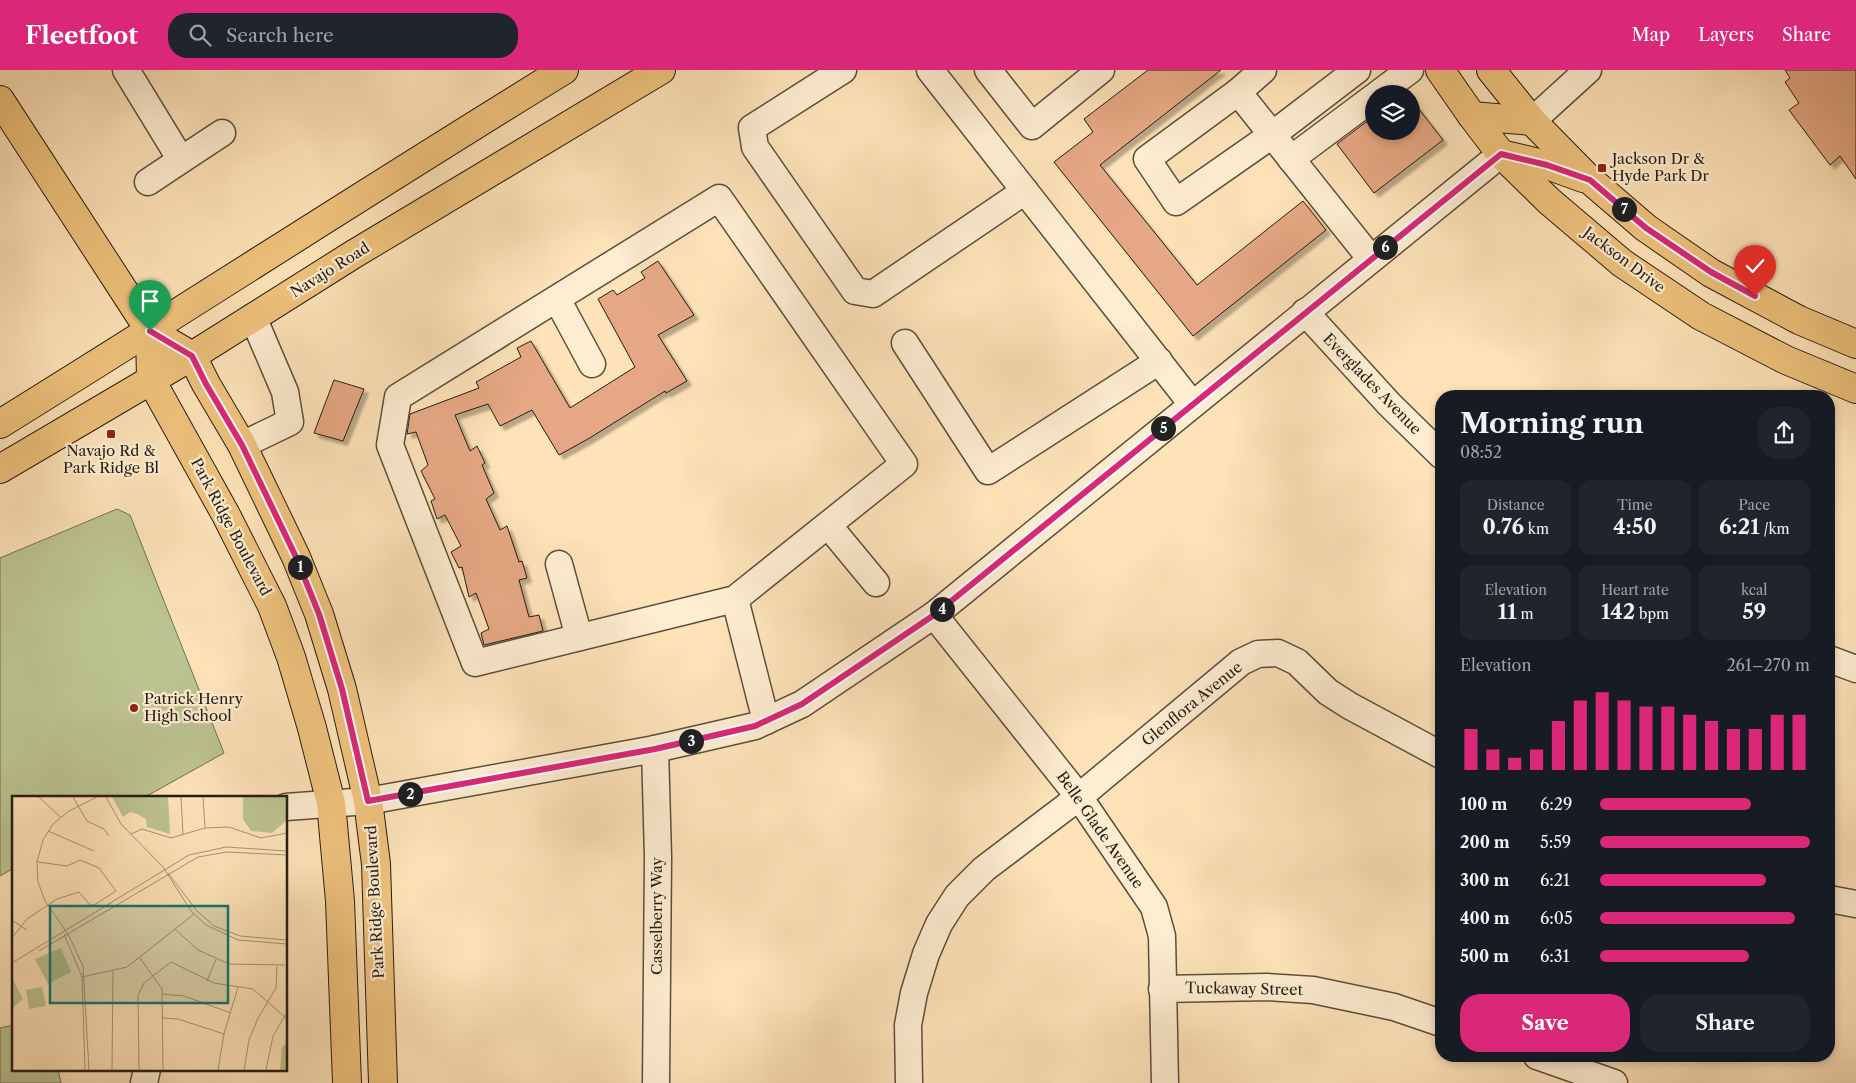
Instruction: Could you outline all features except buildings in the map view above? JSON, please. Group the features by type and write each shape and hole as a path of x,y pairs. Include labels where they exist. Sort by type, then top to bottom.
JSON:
{"main road":[{"path":"0,424 150,331 397,172 564,70"},
{"name":"Navajo Road","path":"0,469 192,356 363,249 661,70"},
{"name":"Jackson Drive","path":"1440,70 1501,154 1548,201 1622,263 1701,316 1786,360 1856,388"},
{"path":"1490,70 1532,122 1590,180 1646,228 1711,272 1799,320 1856,344"},
{"path":"0,100 150,331 192,356"},
{"path":"1472,116 1532,122"},
{"path":"1501,154 1547,165 1590,180"},
{"name":"Park Ridge Boulevard","path":"150,331 151,380 217,499 272,606 291,657 312,728 331,803 340,901 347,1083"},
{"name":"Park Ridge Boulevard","path":"192,356 206,384 242,445 296,557 319,614 342,689 368,801 376,864 383,1083"}],"street":[{"path":"126,70 181,160"},
{"path":"842,70 752,128 755,147 855,291 873,294 1025,191"},
{"path":"930,70 1192,404"},
{"path":"988,70 1032,126 1101,70"},
{"path":"1263,70 1238,92 1147,159 1176,202 1272,135 1357,70"},
{"path":"1390,85 1410,70"},
{"path":"1532,122 1588,70"},
{"path":"1238,92 1370,259"},
{"path":"1291,159 1365,104"},
{"path":"148,182 222,133"},
{"path":"288,807 368,801 655,749 755,726 802,704 934,615 1501,154"},
{"path":"719,198 904,464 828,524 735,599 475,663 390,445 398,397 719,198"},
{"path":"556,299 592,364"},
{"name":"Everglades Avenue","path":"1305,312 1388,404 1435,449"},
{"path":"242,445 290,422 285,392 253,317"},
{"path":"905,343 988,471 1159,361"},
{"path":"828,524 876,583"},
{"path":"559,564 579,637"},
{"path":"735,599 766,721"},
{"name":"Belle Glade Avenue","path":"934,615 1079,797 1154,907 1162,936 1165,1083"},
{"name":"Glenflora Avenue","path":"909,1083 908,1025 914,993 926,954 939,924 957,896 984,869 1079,797 1241,662 1258,654 1278,653 1297,662 1328,692 1350,706 1435,752"},
{"path":"1835,661 1856,669"},
{"name":"Casselberry Way","path":"655,749 658,858 656,1083"},
{"path":"1835,900 1856,904"},
{"name":"Tuckaway Street","path":"1162,988 1266,987 1314,990 1394,1007 1435,1021"},
{"path":"1554,1062 1614,1083"},
{"path":"144,1083 147,1070"}],"green space":[{"path":"117,509 130,515 224,753 147,796 12,796 12,869 0,876 0,558"},
{"path":"12,1025 12,1070 58,1070 61,1083 0,1083 0,1028"}],"place":[{"name":"Jackson Dr & Hyde Park Dr","path":"1602,168"},
{"name":"Navajo Rd & Park Ridge Bl","path":"111,434"},
{"name":"Patrick Henry High School","path":"134,708"}],"route":[{"path":"150,331 192,356 206,384 242,445 296,557 319,614 342,689 368,801 655,749 755,726 802,704 934,615 1501,154 1547,165 1590,180 1646,228 1711,272 1755,296"}]}
